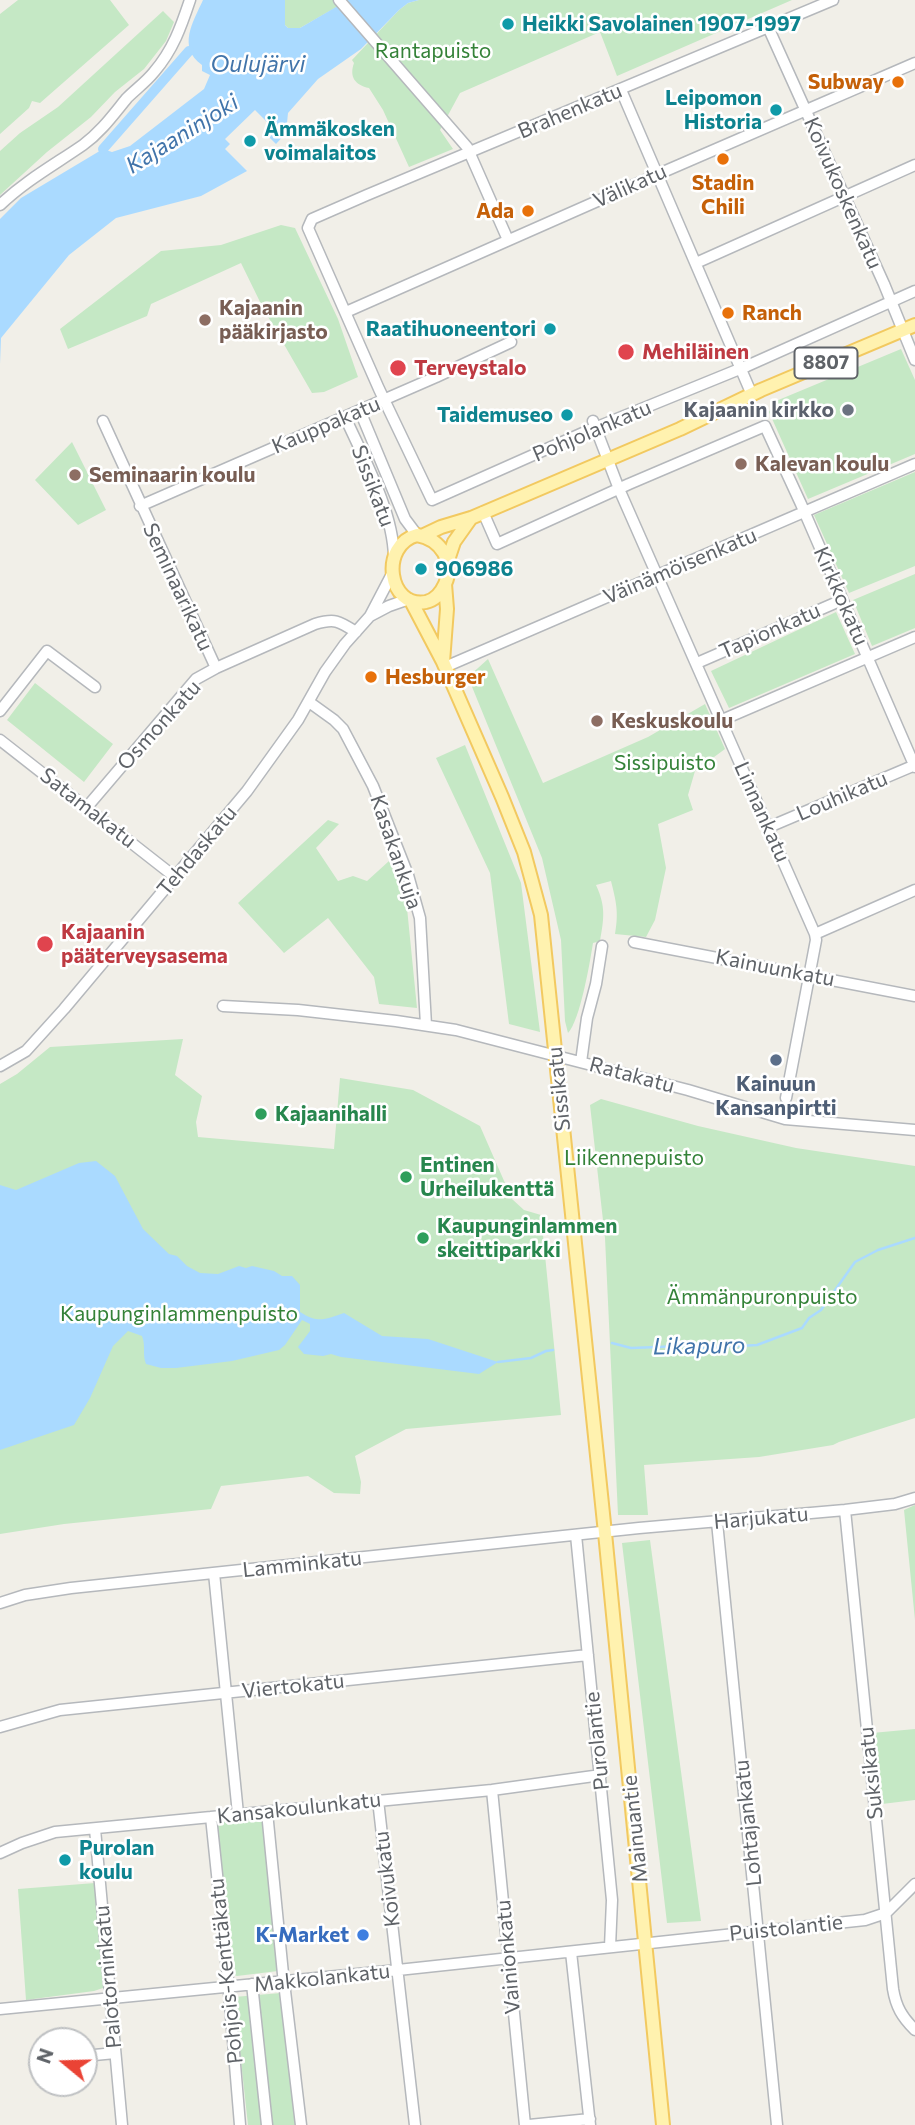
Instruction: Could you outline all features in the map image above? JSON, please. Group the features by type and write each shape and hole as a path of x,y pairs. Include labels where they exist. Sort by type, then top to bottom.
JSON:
{"main road":[{"name":"Pohjolankatu","path":"420,536 477,515 680,429 915,325"},
{"path":"448,560 440,547 420,536 404,541 394,557 393,572 400,591 410,600 422,602 432,600 441,592 448,577 448,560 454,542 477,515"},
{"name":"Sissikatu","path":"444,665 447,609 445,584"},
{"name":"Sissikatu","path":"410,600 444,665 502,797 527,862 541,915 605,1533"},
{"name":"Mainuantie","path":"605,1533 663,2125"}],"street":[{"path":"0,205 28,181 85,144 106,125 166,57 177,38 190,0"},
{"path":"339,0 470,153 508,240"},
{"name":"Brahenkatu","path":"346,312 308,228 312,219 833,0"},
{"name":"Koivukoskenkatu","path":"768,27 914,357"},
{"name":"Välikatu","path":"346,312 915,63"},
{"path":"621,90 752,395"},
{"path":"696,263 915,165"},
{"name":"Pohjolankatu","path":"385,400 432,500 594,425 740,368 915,291"},
{"path":"346,312 385,400"},
{"name":"Kauppakatu","path":"141,506 511,342"},
{"name":"Sissikatu","path":"360,411 405,519 420,536"},
{"name":"Sissikatu","path":"345,417 388,516 394,557"},
{"name":"Seminaarikatu","path":"103,421 216,668"},
{"name":"Linnankatu","path":"594,425 619,489 815,934 810,975 786,1098"},
{"name":"Kirkkokatu","path":"619,489 765,426 915,766"},
{"name":"Väinämöisenkatu","path":"444,665 492,648 915,464"},
{"path":"477,515 497,544 619,489"},
{"name":"Tehdaskatu","path":"0,1066 26,1051 64,1009 247,791 309,702 325,671 370,616 393,572"},
{"name":"Tehdaskatu","path":"370,616 389,606 410,600"},
{"name":"Tapionkatu","path":"697,663 842,600"},
{"name":"Osmonkatu","path":"87,807 192,683 216,668 315,624 329,620 338,621 356,632"},
{"path":"722,720 915,637"},
{"path":"0,711 47,651 95,687"},
{"name":"Kasakankuja","path":"309,702 343,729 373,786 408,875 420,918 426,1024"},
{"name":"Satamakatu","path":"0,740 175,877"},
{"name":"Louhikatu","path":"769,827 915,766"},
{"path":"815,934 915,890"},
{"name":"Kainuunkatu","path":"634,942 915,996"},
{"path":"582,1062 587,1018 596,984 601,946"},
{"name":"Ratakatu","path":"223,1006 298,1010 426,1024 556,1055 785,1119 915,1130"},
{"name":"Harjukatu","path":"605,1533 845,1510 895,1504 915,1498"},
{"name":"Suksikatu","path":"845,1510 896,2006 915,2030"},
{"name":"Lohtajankatu","path":"717,1522 777,2125"},
{"name":"Lamminkatu","path":"0,1603 25,1595 71,1588 605,1533"},
{"name":"Purolantie","path":"576,1535 612,1900 610,1947"},
{"path":"214,1573 238,1814"},
{"name":"Viertokatu","path":"0,1727 60,1710 588,1655"},
{"name":"Kansakoulunkatu","path":"0,1853 55,1832 492,1790 601,1775"},
{"name":"Vainionkatu","path":"492,1790 527,2125"},
{"name":"Koivukatu","path":"378,1800 415,2125"},
{"path":"267,1812 300,2125"},
{"name":"Pohjois-Kenttäkatu","path":"211,1817 240,2125"},
{"name":"Palotorninkatu","path":"95,1829 122,2125"},
{"path":"886,1913 915,1884"},
{"name":"Puistolantie","path":"644,1942 865,1920 886,1913"},
{"name":"Makkolankatu","path":"0,2009 398,1970 644,1942"},
{"path":"527,2125 590,2122 571,1952"},
{"path":"252,1984 267,2125"},
{"path":"98,2055 116,2053"}],"green space":[{"path":"18,0 110,0 129,25 40,103 32,101 29,108 0,134 0,14"},
{"path":"285,0 349,0 300,28 288,28 285,25"},
{"name":"Rantapuisto","path":"419,0 792,0 617,76 600,32 460,93 440,130 453,149 409,167 383,110 369,88 354,80 352,60 399,10 408,3"},
{"path":"163,11 174,22 166,41 144,69 0,195 0,151 20,133 58,107"},
{"path":"281,225 295,228 338,319 358,377 324,392 312,393 263,308 241,263 151,304 147,316 68,349 60,329 161,251 221,245"},
{"path":"901,349 915,380 915,454 808,499 769,412 776,401"},
{"path":"72,442 106,510 78,525 35,480"},
{"path":"915,472 915,566 849,593 814,515"},
{"path":"915,574 915,628 872,646 853,600"},
{"path":"836,612 855,654 729,708 711,671"},
{"name":"Sissipuisto","path":"488,659 543,783 648,737 705,704 725,749 695,771 688,795 693,810 658,824 666,868 655,920 646,937 615,934 617,919 611,881 596,885 603,913 600,941 593,943 577,1017 568,1033 561,940 542,858 468,677"},
{"path":"35,683 113,744 84,782 7,720"},
{"path":"465,745 521,883 540,1032 509,1024 490,873 436,758"},
{"path":"328,820 339,824 316,848 338,881 353,876 367,881 389,861 406,898 417,1008 379,1004 374,977 328,918 284,953 238,903"},
{"name":"Kaupunginlammenpuisto","path":"183,1039 175,1075 202,1096 196,1122 198,1137 334,1149 340,1078 413,1090 480,1126 512,1199 524,1210 541,1215 561,1415 406,1429 355,1456 361,1482 360,1494 334,1493 308,1476 221,1486 211,1509 64,1524 0,1534 0,1084 50,1047"},
{"name":"Ämmänpuronpuisto","path":"601,1099 698,1126 796,1148 915,1166 915,1418 833,1445 759,1457 644,1465 648,1515 618,1515 605,1238 590,1105"},
{"path":"915,1505 915,1620 904,1510"},
{"path":"650,1540 701,1921 667,1923 622,1543"},
{"path":"915,1729 915,1800 882,1804 872,1733"},
{"path":"254,1817 262,1821 278,1971 237,1976 232,1974 216,1826 220,1820"},
{"path":"95,1883 103,1988 26,2000 18,1889"},
{"path":"281,1993 296,2125 248,2125 234,1997"}],"water":[{"name":"Oulujärvi","path":"203,0 285,0 285,25 288,28 300,28 348,0 419,0 408,3 399,10 361,49 318,79 288,113 286,133 276,144 267,135 277,125 274,122 270,125 255,110 225,139 230,144 225,149 247,171 201,196 116,218 69,255 1,338 0,364 0,219 21,198 103,149 112,152 130,146 204,89 210,75 202,71 202,65 194,58 189,42 192,25"},
{"path":"96,1161 115,1176 143,1229 169,1254 177,1256 200,1273 218,1274 239,1266 252,1266 274,1271 282,1276 292,1276 300,1285 300,1312 307,1316 322,1319 344,1313 382,1336 428,1339 498,1362 479,1374 331,1354 304,1354 298,1347 310,1331 310,1324 302,1320 279,1350 232,1361 161,1368 146,1364 142,1336 128,1331 113,1346 90,1398 74,1425 0,1450 0,1185 16,1190 79,1163"}],"waterway":[{"path":"103,149 189,51"},
{"name":"Likapuro","path":"612,1343 631,1348 757,1345 802,1328 809,1318 821,1310 855,1262 878,1250 915,1238"},
{"path":"498,1362 531,1358 553,1350"}],"place":[{"name":"Heikki Savolainen 1907-1997","path":"508,24"},
{"name":"Subway","path":"898,82"},
{"name":"Leipomon Historia","path":"776,110"},
{"name":"Ämmäkosken voimalaitos","path":"250,141"},
{"name":"Stadin Chili","path":"723,159"},
{"name":"Ada","path":"528,211"},
{"name":"Ranch","path":"728,313"},
{"name":"Kajaanin pääkirjasto","path":"205,320"},
{"name":"Raatihuoneentori","path":"550,329"},
{"name":"Mehiläinen","path":"626,352"},
{"name":"Terveystalo","path":"398,368"},
{"name":"Kajaanin kirkko","path":"848,410"},
{"name":"Taidemuseo","path":"567,415"},
{"name":"Kalevan koulu","path":"741,464"},
{"name":"Seminaarin koulu","path":"75,475"},
{"name":"906986","path":"421,569"},
{"name":"Hesburger","path":"371,677"},
{"name":"Keskuskoulu","path":"597,721"},
{"name":"Kajaanin pääterveysasema","path":"45,944"},
{"name":"Kainuun Kansanpirtti","path":"776,1060"},
{"name":"Kajaanihalli","path":"261,1114"},
{"name":"Entinen Urheilukenttä","path":"406,1177"},
{"name":"Kaupunginlammen skeittiparkki","path":"423,1238"},
{"name":"Purolan koulu","path":"65,1860"},
{"name":"K-Market","path":"363,1935"}],"water label":[{"name":"Kajaaninjoki","path":"182,134"}],"park label":[{"name":"Liikennepuisto","path":"634,1158"}]}
